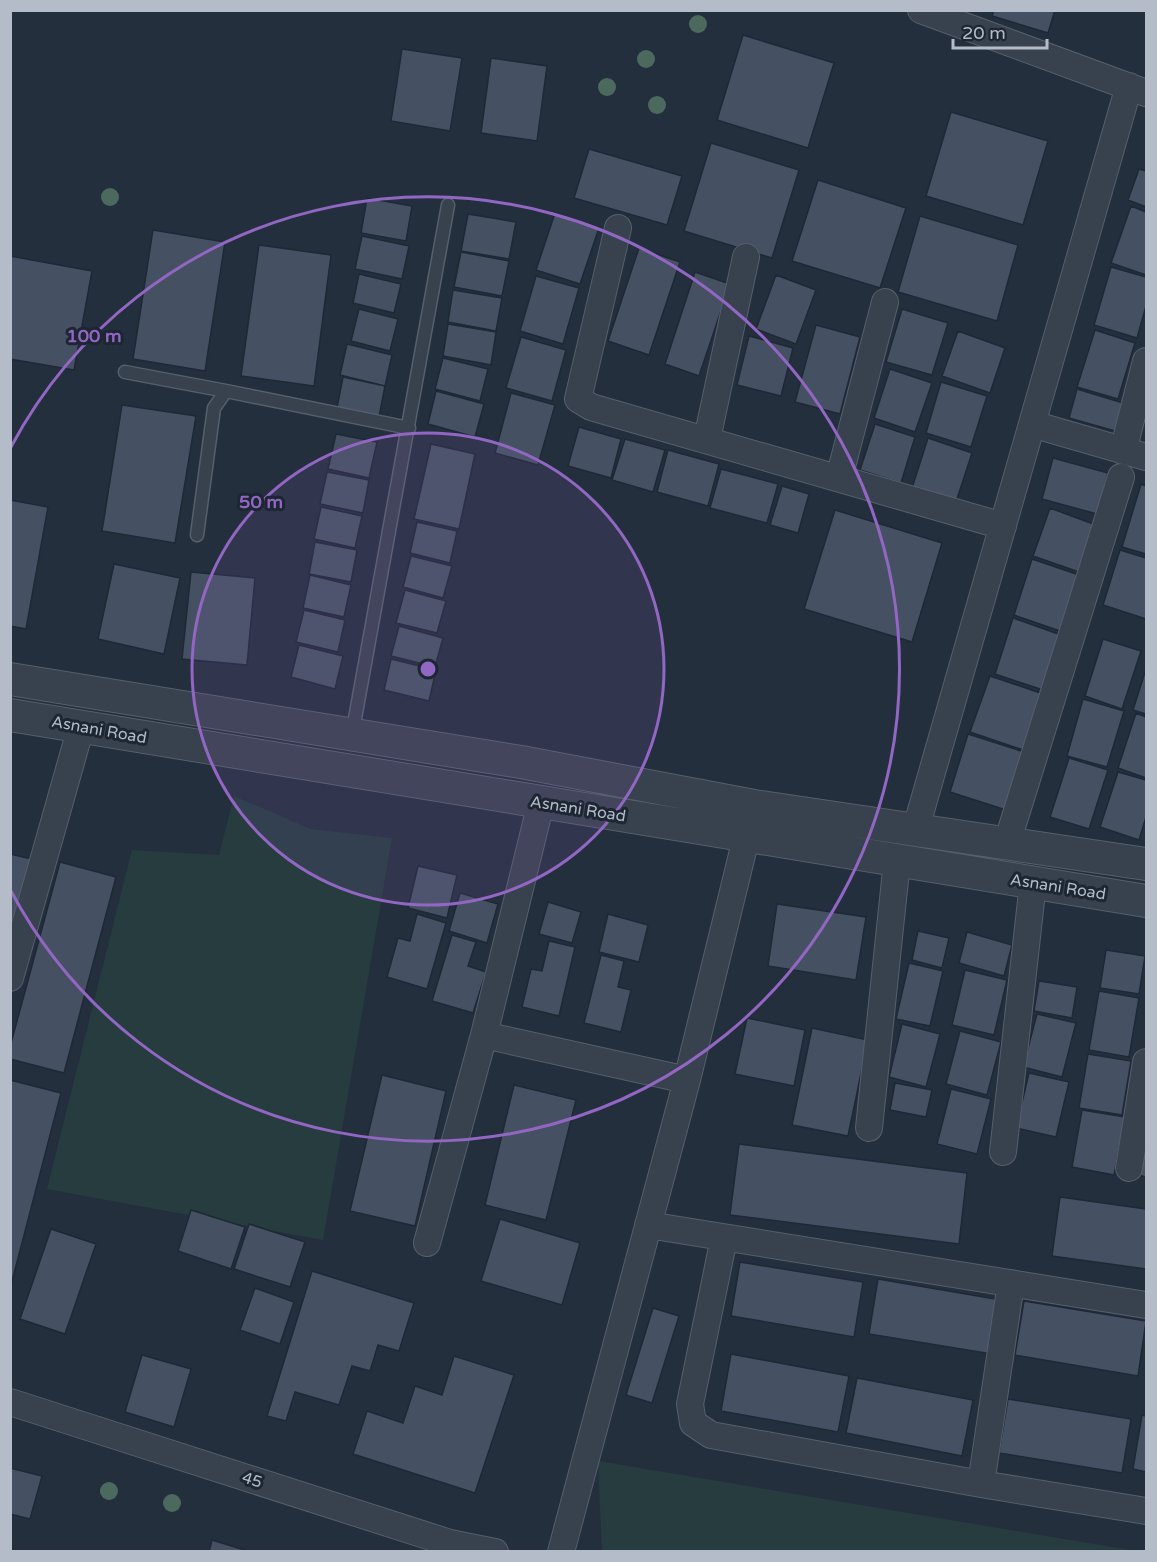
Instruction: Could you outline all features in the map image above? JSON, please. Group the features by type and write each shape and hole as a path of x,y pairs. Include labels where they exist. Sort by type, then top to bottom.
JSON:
{"street":[{"path":"916,828 1032,424 1138,89 921,10"},
{"path":"618,228 578,399 591,407 1003,526"},
{"path":"707,439 746,257"},
{"path":"839,478 885,302"},
{"path":"1032,424 1135,454 1146,361"},
{"path":"1007,843 1121,477"},
{"name":"Asnani Road","path":"10,680 521,762 754,806 916,828 1146,864"},
{"name":"Asnani Road","path":"10,715 1146,901"},
{"path":"10,978 81,727"},
{"path":"427,1243 484,1035 541,803"},
{"path":"561,1551 687,1080 754,806"},
{"path":"869,1128 897,861"},
{"path":"1003,1152 1033,883"},
{"path":"484,1035 687,1080"},
{"path":"1129,1168 1146,1062"},
{"path":"648,1225 1146,1305"},
{"path":"724,1238 690,1404 693,1423 711,1435 981,1484 1146,1511"},
{"path":"981,1484 1011,1283"},
{"name":"45","path":"10,1402 450,1543 495,1551"}],"lane":[{"path":"352,735 447,205"},
{"path":"126,372 408,428"},
{"path":"197,535 214,408 226,391"}],"green space":[{"path":"234,796 311,829 392,838 323,1240 47,1189 132,850 219,855"},
{"path":"598,1461 1136,1551 602,1551"}],"building":[{"path":"994,10 1055,10 1048,33 992,16"},
{"path":"743,35 834,63 808,148 717,120"},
{"path":"402,49 462,58 450,131 391,121"},
{"path":"491,58 547,66 537,141 481,133"},
{"path":"951,112 1048,141 1023,225 926,196"},
{"path":"711,143 799,170 772,258 684,231"},
{"path":"589,149 682,176 667,225 574,198"},
{"path":"1139,169 1146,171 1146,207 1128,200"},
{"path":"818,180 906,208 880,288 792,261"},
{"path":"367,198 412,206 406,241 361,233"},
{"path":"1131,206 1146,212 1146,275 1111,263"},
{"path":"555,213 599,228 580,284 536,270"},
{"path":"468,214 516,222 509,259 461,251"},
{"path":"920,216 1018,245 997,321 898,292"},
{"path":"153,230 225,242 205,371 133,359"},
{"path":"362,236 409,246 402,279 355,269"},
{"path":"259,245 331,255 314,386 241,376"},
{"path":"639,248 680,262 649,355 608,341"},
{"path":"461,252 509,261 502,296 454,287"},
{"path":"10,256 92,271 74,370 10,359"},
{"path":"1111,267 1146,277 1146,306 1137,338 1094,325"},
{"path":"695,272 730,284 699,376 665,364"},
{"path":"359,274 401,284 394,313 353,303"},
{"path":"776,275 816,290 796,344 756,329"},
{"path":"536,276 579,288 563,344 520,331"},
{"path":"453,290 502,298 496,331 448,322"},
{"path":"359,309 398,319 390,351 351,341"},
{"path":"902,309 948,323 932,375 886,362"},
{"path":"448,324 496,332 491,365 443,356"},
{"path":"816,325 860,337 840,414 795,402"},
{"path":"1095,330 1135,343 1118,399 1077,387"},
{"path":"958,331 1005,348 990,393 942,376"},
{"path":"749,336 793,348 781,396 737,385"},
{"path":"521,337 566,350 552,401 506,388"},
{"path":"347,344 392,355 385,386 340,375"},
{"path":"443,358 488,369 480,401 435,389"},
{"path":"890,369 932,383 915,432 874,418"},
{"path":"343,377 385,386 379,417 337,408"},
{"path":"941,382 987,396 971,447 926,433"},
{"path":"1077,389 1123,403 1115,431 1069,418"},
{"path":"436,391 484,404 475,437 428,424"},
{"path":"511,393 555,405 538,465 495,453"},
{"path":"122,405 196,416 175,543 102,531"},
{"path":"875,424 915,437 901,483 860,470"},
{"path":"579,427 621,439 611,478 568,466"},
{"path":"336,434 377,442 369,478 328,469"},
{"path":"928,438 972,453 956,502 912,488"},
{"path":"625,439 665,450 653,492 612,480"},
{"path":"431,444 475,454 459,529 414,519"},
{"path":"668,450 719,464 708,506 657,492"},
{"path":"1053,458 1108,473 1097,514 1042,499"},
{"path":"721,469 778,484 767,523 710,508"},
{"path":"327,472 369,480 363,513 320,504"},
{"path":"1141,484 1146,486 1146,554 1122,547"},
{"path":"782,486 809,494 798,533 770,525"},
{"path":"10,500 48,507 26,629 10,626"},
{"path":"321,507 362,516 355,548 314,539"},
{"path":"1050,508 1096,525 1079,572 1033,556"},
{"path":"835,510 942,543 912,642 804,609"},
{"path":"417,522 457,531 450,563 410,553"},
{"path":"315,542 357,550 351,582 309,574"},
{"path":"1120,550 1146,558 1146,619 1103,605"},
{"path":"411,556 452,566 443,598 403,587"},
{"path":"1032,559 1079,575 1060,631 1014,615"},
{"path":"114,564 180,578 164,654 98,639"},
{"path":"191,572 255,578 247,665 182,659"},
{"path":"310,575 351,585 344,617 303,608"},
{"path":"405,590 446,601 437,633 396,623"},
{"path":"304,610 345,620 338,652 296,642"},
{"path":"1013,618 1061,635 1043,690 995,674"},
{"path":"399,626 443,638 435,667 391,656"},
{"path":"1103,639 1141,651 1122,709 1085,696"},
{"path":"299,645 343,656 335,689 291,677"},
{"path":"391,659 436,670 429,701 384,690"},
{"path":"1146,669 1146,714 1133,710"},
{"path":"990,676 1043,694 1023,750 970,732"},
{"path":"1083,699 1124,711 1107,767 1067,756"},
{"path":"1136,713 1146,717 1146,778 1118,768"},
{"path":"968,734 1024,752 1006,810 950,792"},
{"path":"1069,758 1108,770 1089,829 1050,817"},
{"path":"1118,772 1146,780 1146,817 1139,840 1100,827"},
{"path":"10,854 32,859 19,920 10,918"},
{"path":"60,862 116,877 64,1073 10,1059 10,1047"},
{"path":"418,866 457,875 447,918 408,908"},
{"path":"460,893 498,904 487,943 449,931"},
{"path":"548,902 581,912 572,943 539,934"},
{"path":"777,904 866,917 856,980 768,966"},
{"path":"417,914 446,923 427,989 387,977 398,938 410,941"},
{"path":"608,914 648,925 639,962 599,952"},
{"path":"918,931 949,938 942,968 912,960"},
{"path":"967,932 1012,945 1004,976 959,963"},
{"path":"452,935 476,942 468,966 486,972 473,1013 432,1001"},
{"path":"549,941 575,947 559,1016 522,1007 531,969 542,971"},
{"path":"1106,950 1145,956 1139,994 1100,988"},
{"path":"601,955 624,961 618,987 631,990 621,1032 584,1023"},
{"path":"909,963 943,971 930,1026 896,1019"},
{"path":"965,970 1007,980 994,1035 952,1025"},
{"path":"1039,981 1077,987 1072,1018 1034,1011"},
{"path":"1099,991 1139,998 1129,1057 1089,1050"},
{"path":"1037,1014 1076,1023 1062,1077 1023,1067"},
{"path":"747,1018 805,1030 794,1086 735,1074"},
{"path":"902,1024 940,1034 926,1087 889,1077"},
{"path":"812,1028 868,1040 848,1136 792,1125"},
{"path":"960,1031 1001,1042 987,1095 946,1084"},
{"path":"1088,1054 1131,1061 1122,1115 1079,1108"},
{"path":"1029,1073 1069,1082 1056,1137 1016,1128"},
{"path":"382,1075 446,1091 415,1226 350,1211"},
{"path":"10,1080 61,1093 10,1289"},
{"path":"895,1083 932,1090 926,1117 890,1110"},
{"path":"514,1085 576,1100 546,1220 485,1205"},
{"path":"951,1089 991,1099 977,1154 937,1144"},
{"path":"1082,1110 1125,1117 1114,1175 1072,1167"},
{"path":"1146,1139 1146,1177 1138,1175"},
{"path":"739,1144 967,1173 959,1244 730,1215"},
{"path":"1060,1197 1146,1209 1146,1269 1052,1256"},
{"path":"191,1210 245,1227 231,1269 178,1251"},
{"path":"500,1219 580,1243 562,1305 481,1281"},
{"path":"249,1224 305,1242 290,1287 234,1269"},
{"path":"51,1229 96,1244 65,1334 20,1319"},
{"path":"740,1262 863,1282 854,1337 731,1316"},
{"path":"312,1271 414,1303 399,1351 378,1345 370,1371 352,1366 339,1405 295,1392 286,1421 267,1416"},
{"path":"878,1279 1001,1300 992,1354 869,1334"},
{"path":"255,1288 294,1302 280,1344 240,1330"},
{"path":"1024,1301 1146,1321 1138,1376 1015,1355"},
{"path":"653,1308 679,1316 652,1403 626,1395"},
{"path":"731,1354 849,1376 838,1432 721,1411"},
{"path":"142,1355 191,1369 174,1427 125,1412"},
{"path":"454,1356 514,1375 475,1493 353,1454 367,1411 403,1423 415,1386 442,1395"},
{"path":"857,1378 973,1400 962,1456 846,1433"},
{"path":"1008,1399 1131,1419 1122,1473 999,1453"},
{"path":"1142,1415 1146,1416 1146,1472 1133,1469"},
{"path":"10,1468 42,1476 30,1519 10,1514"},
{"path":"212,1540 251,1552 209,1552"}]}
